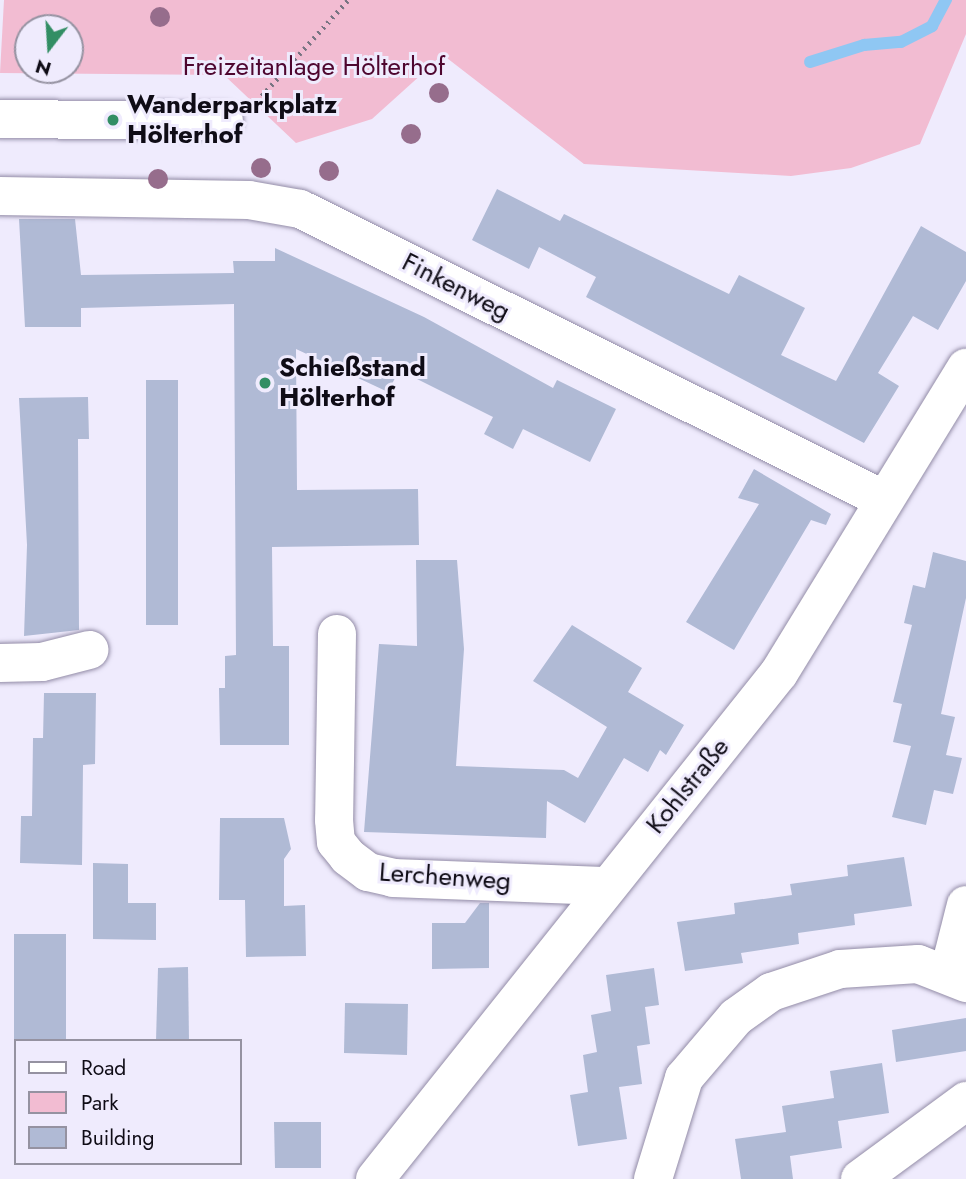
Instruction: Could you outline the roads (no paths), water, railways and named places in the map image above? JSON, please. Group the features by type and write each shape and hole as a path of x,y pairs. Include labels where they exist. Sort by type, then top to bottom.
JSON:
{"street":[{"path":"0,119 237,115"},
{"name":"Finkenweg","path":"0,196 248,200 300,209 881,498"},
{"name":"Kohlstraße","path":"375,1179 606,886 779,673 881,498 966,368"},
{"name":"Lerchenweg","path":"337,634 334,820 336,842 348,857 368,872 393,878 606,886"},
{"path":"0,663 42,662 89,650"},
{"path":"653,1179 684,1078 736,1017 771,992 840,969 918,964 958,977 966,905"},
{"path":"860,1179 966,1101"}],"waterway":[{"path":"810,62 864,45 901,42 932,26 946,0"}],"place":[{"name":"Wanderparkplatz Hölterhof","path":"113,120"},
{"name":"Schießstand Hölterhof","path":"265,383"}],"park label":[{"name":"Freizeitanlage Hölterhof","path":"314,67"}]}
